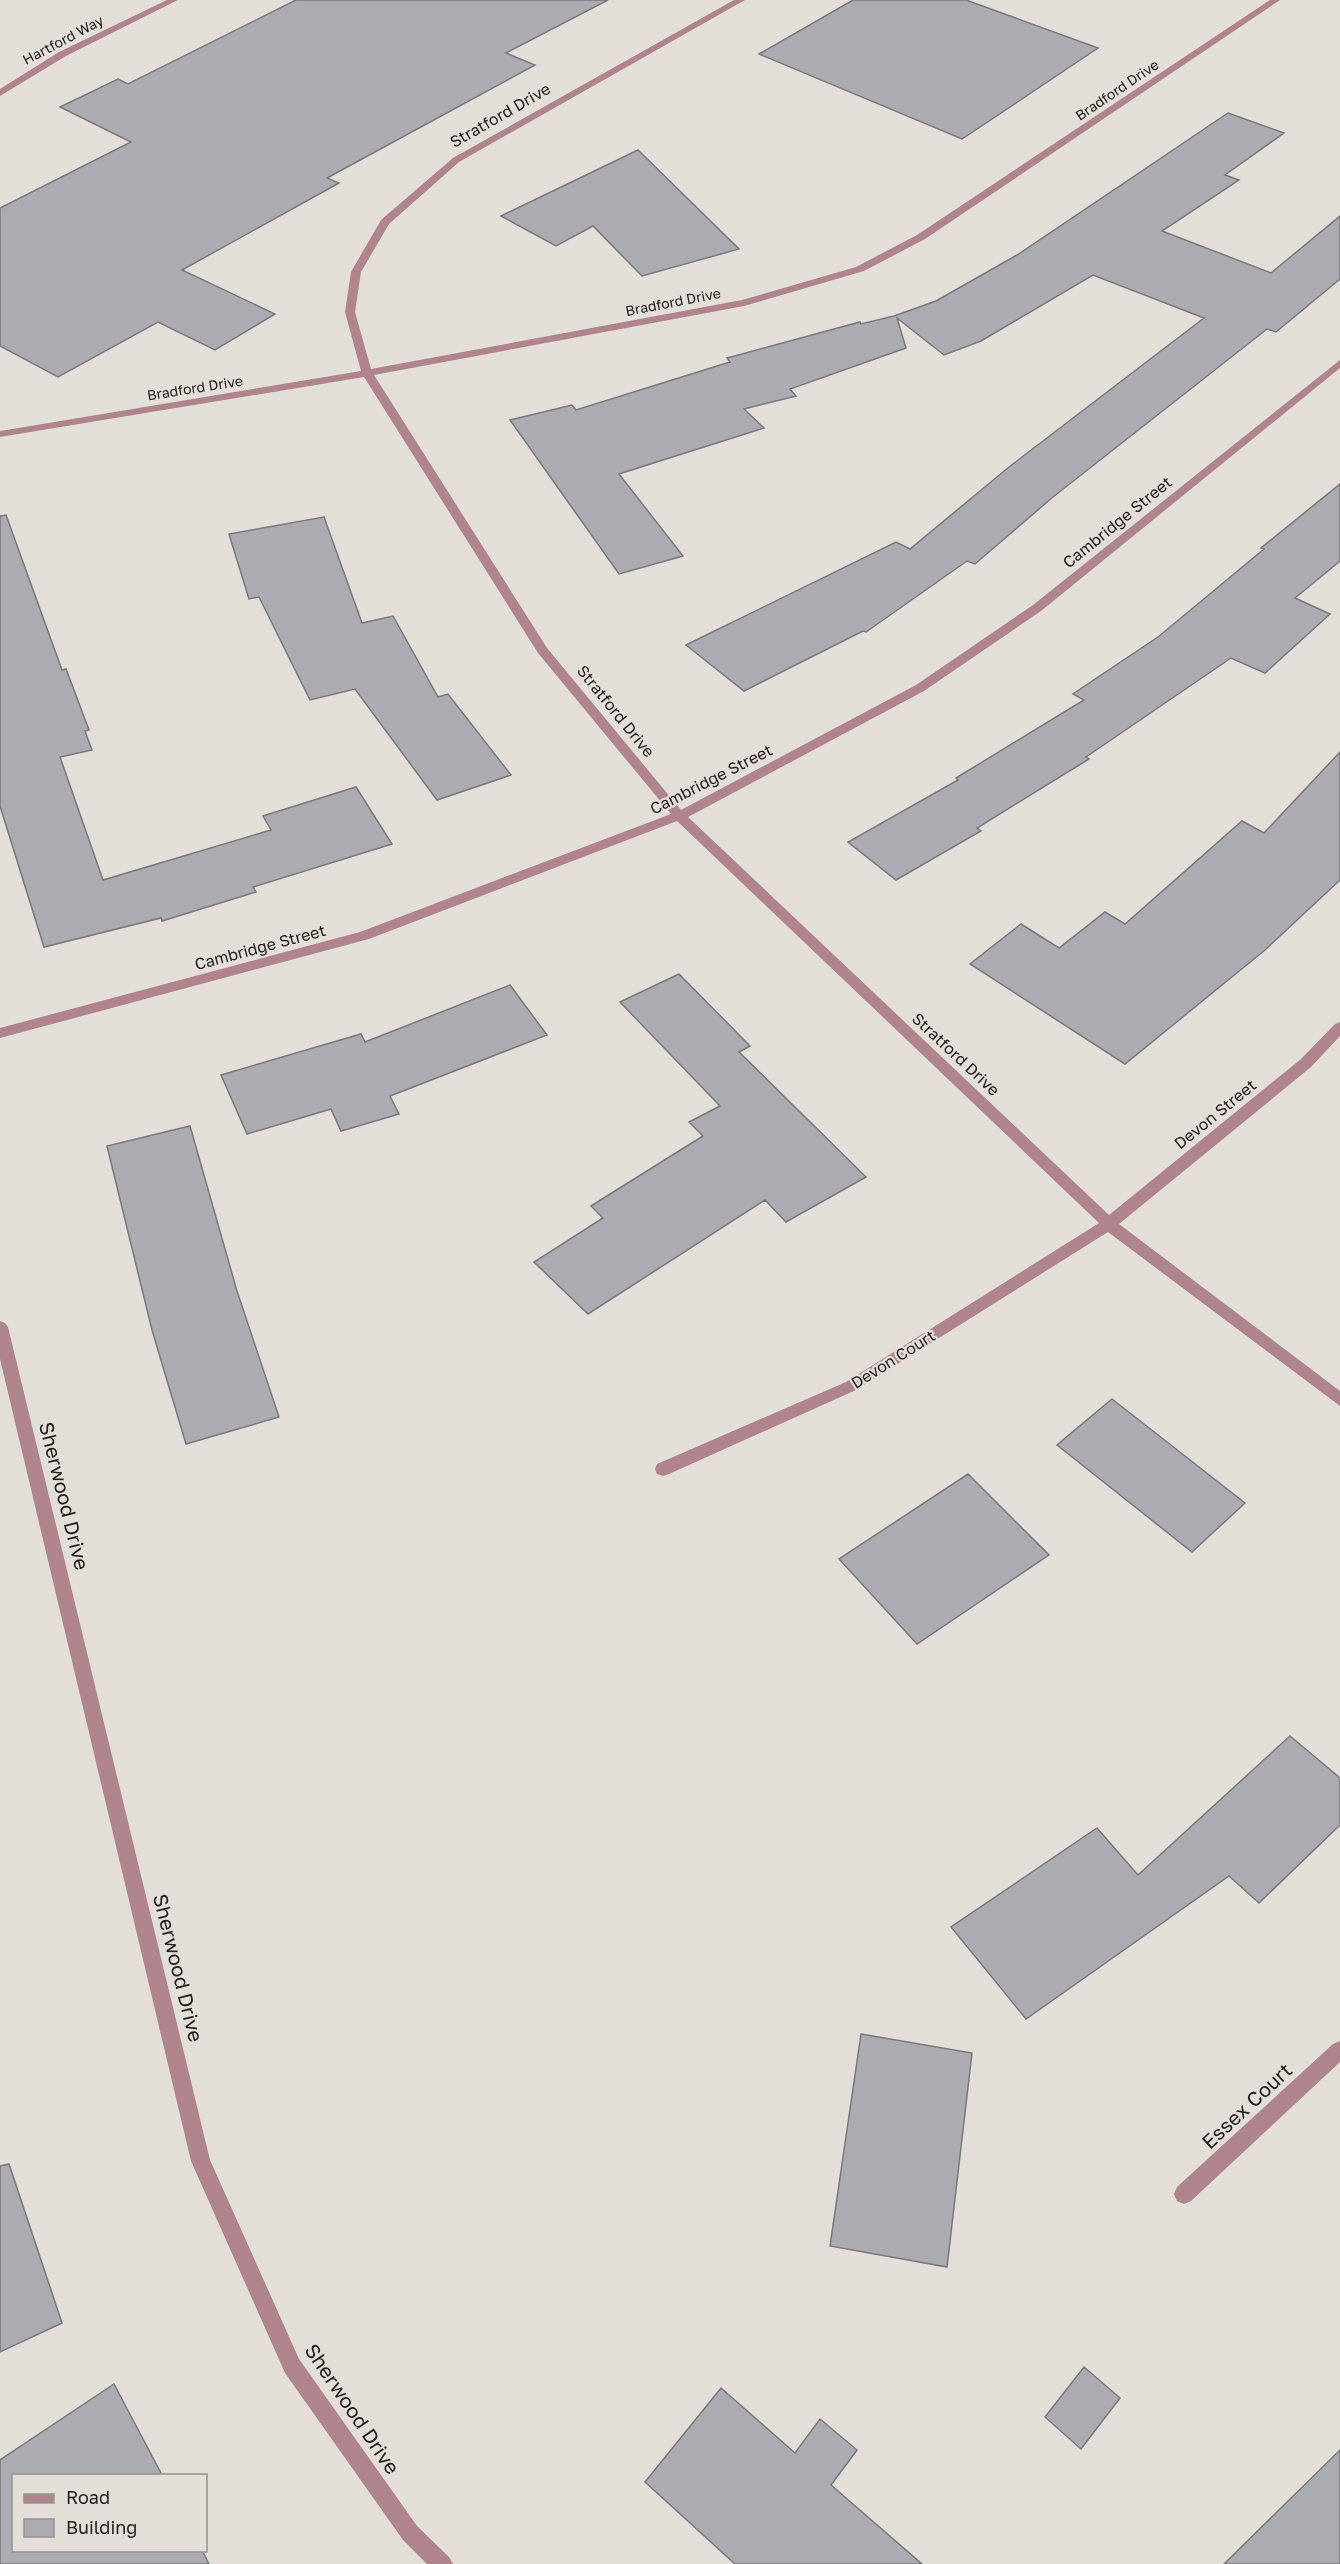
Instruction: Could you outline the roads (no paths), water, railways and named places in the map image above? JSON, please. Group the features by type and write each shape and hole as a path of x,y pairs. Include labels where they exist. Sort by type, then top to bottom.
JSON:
{"street":[{"name":"Hartford Way","path":"0,93 79,45 174,0"},
{"name":"Stratford Drive","path":"741,0 456,160 385,222 356,272 350,312 367,373 542,650 679,816 1108,1224 1340,1400"},
{"name":"Bradford Drive","path":"0,434 367,373 744,303 860,269 921,237 1276,0"},
{"name":"Cambridge Street","path":"0,1033 364,936 679,816 920,688 1037,608 1340,363"},
{"name":"Devon Street","path":"1108,1224 1306,1063 1340,1027"},
{"name":"Devon Court","path":"663,1469 850,1386 1108,1224"},
{"name":"Sherwood Drive","path":"0,1326 201,2161 292,2366 410,2533 442,2564"},
{"name":"Essex Court","path":"1184,2194 1340,2050"}]}
